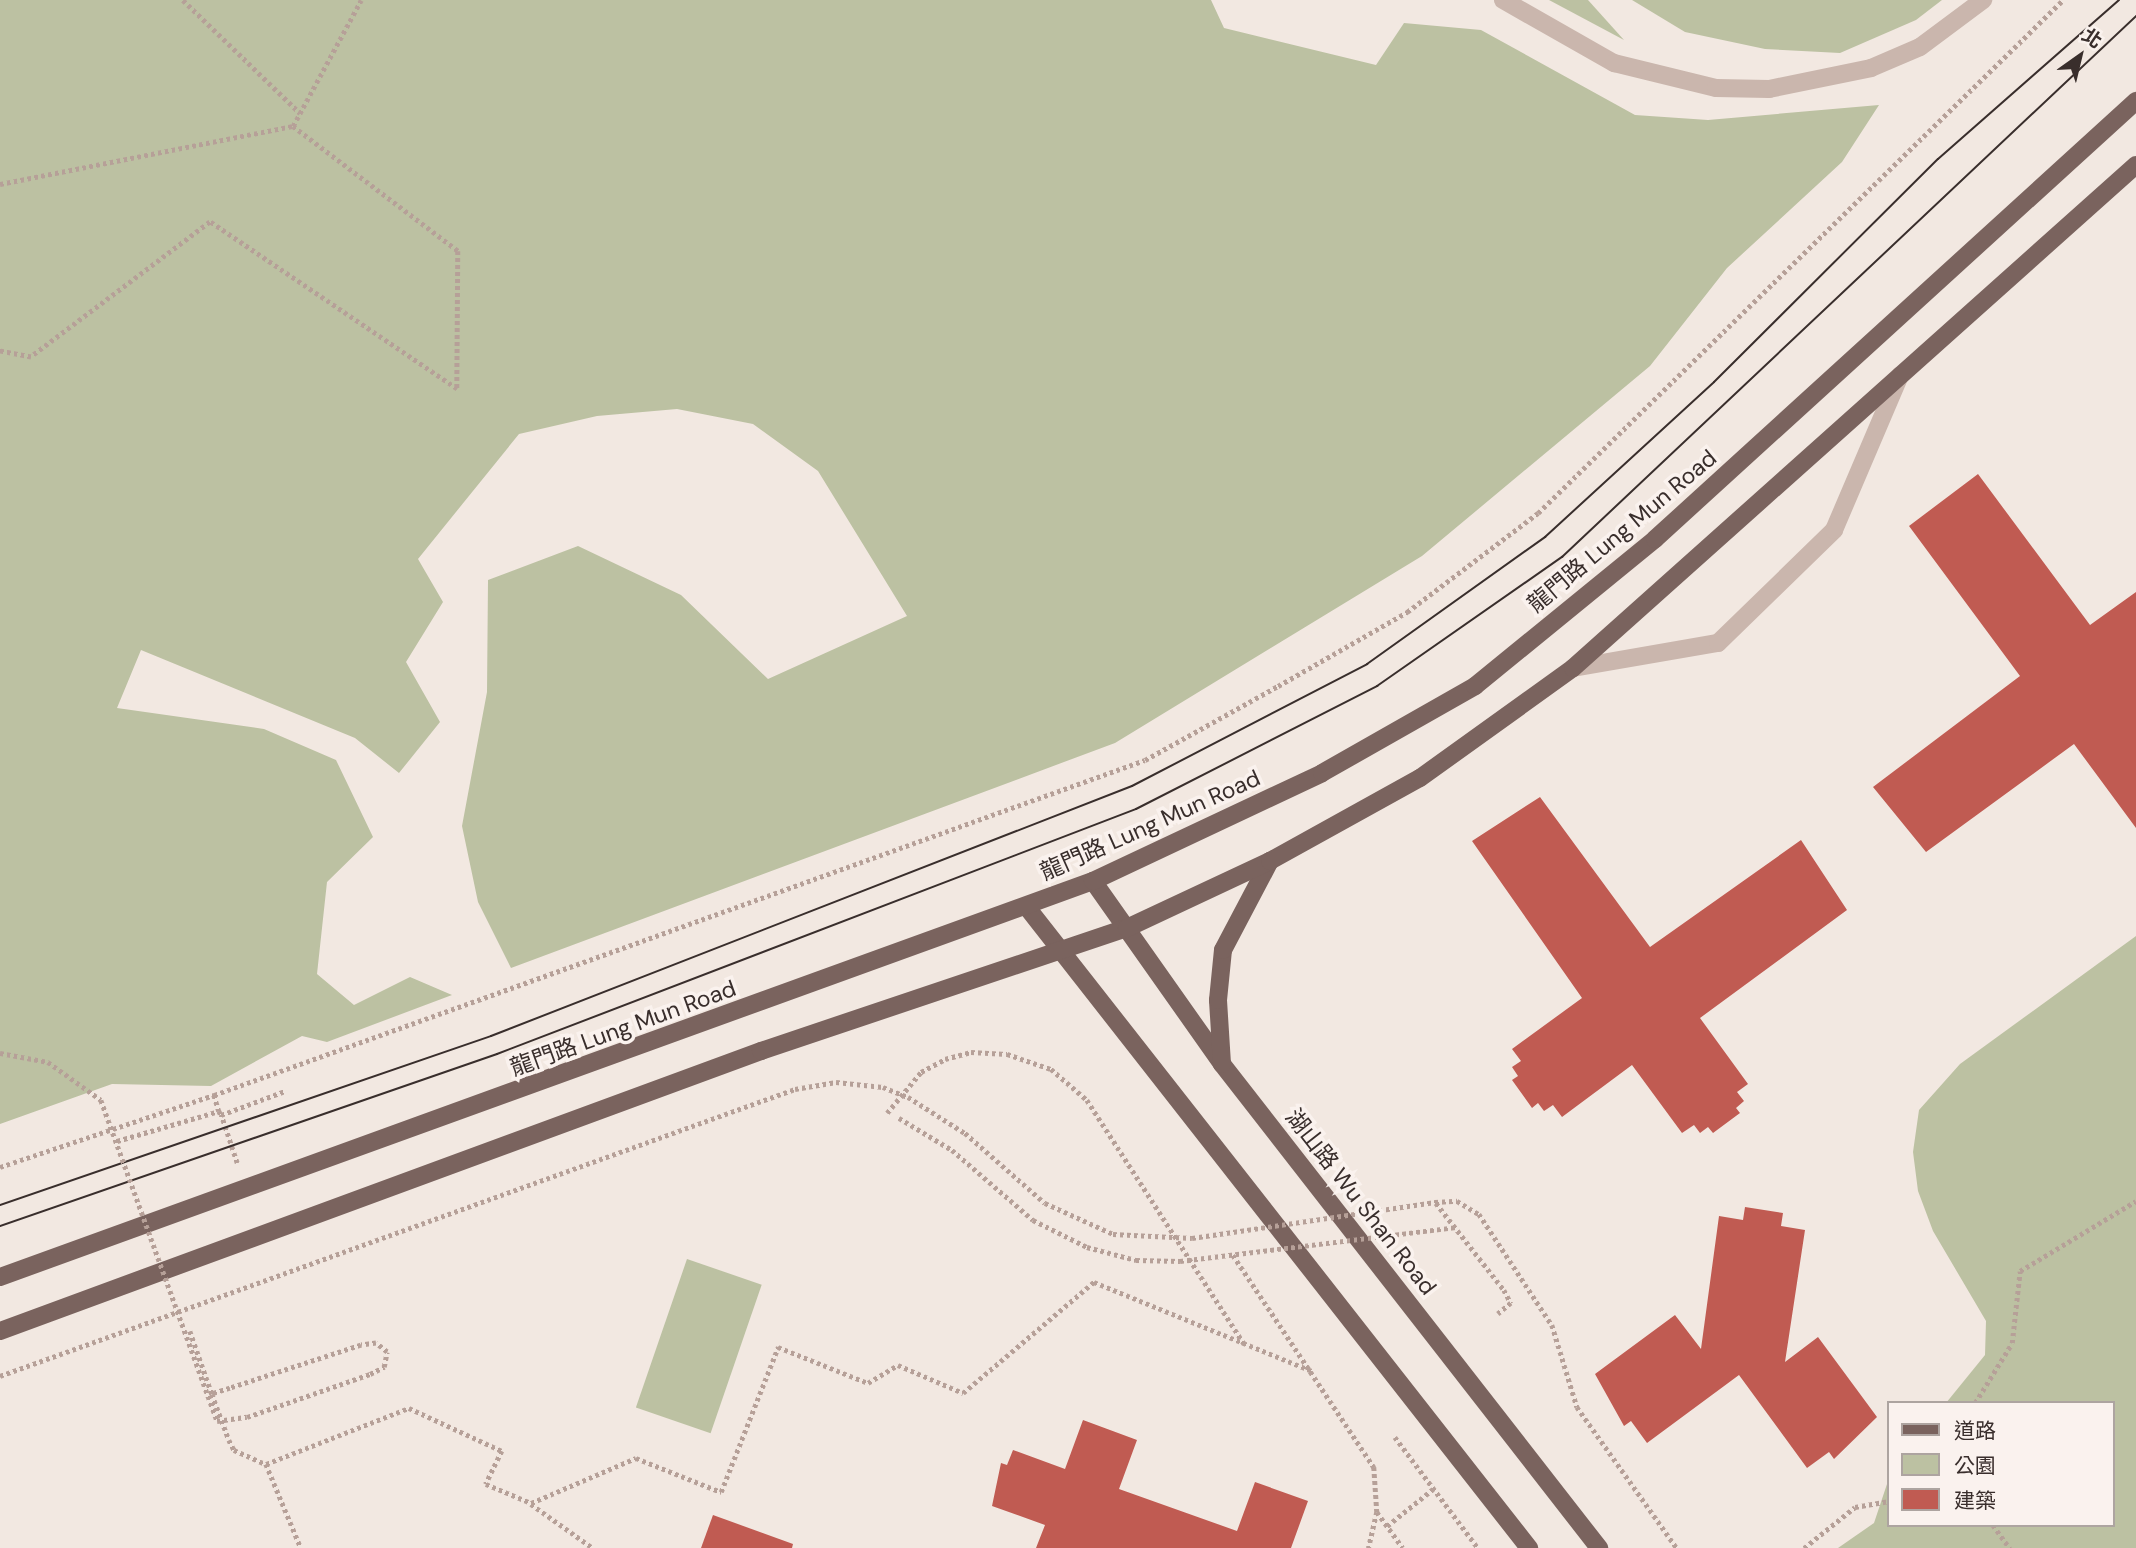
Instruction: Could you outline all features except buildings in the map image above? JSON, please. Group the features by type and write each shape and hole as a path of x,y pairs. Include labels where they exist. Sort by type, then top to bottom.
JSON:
{"main road":[{"name":"龍門路 Lung Mun Road","path":"0,1277 1093,881 1322,773 1475,687 1656,540 2136,101"},
{"path":"0,1331 748,1055 1127,928 1270,861 1420,778 1573,667 2136,165"},
{"path":"1222,1064 1218,1000 1223,950 1270,861"},
{"name":"湖山路 Wu Shan Road","path":"1093,881 1222,1064 1599,1548"},
{"path":"1026,906 1529,1548"}],"street":[{"path":"1503,0 1614,63 1716,88 1769,89 1871,68 1920,47 1983,0"},
{"path":"1573,667 1718,643 1834,530 1900,374"}],"path":[{"path":"183,0 300,113"},
{"path":"293,126 361,0"},
{"path":"0,1167 214,1096 1145,760 1407,612 1538,513 2063,0"},
{"path":"0,184 293,126 458,251 457,389 210,222 31,357 0,351"},
{"path":"887,1113 900,1094 921,1072 971,1052 1007,1054 1051,1069 1087,1100 1245,1345"},
{"path":"0,1053 48,1062 101,1100 217,1421 247,1417 370,1374 384,1367 387,1352 376,1343 362,1345 212,1394"},
{"path":"0,1376 795,1089 836,1082 908,1097 965,1133 1045,1203 1113,1234 1192,1238 1457,1201 1479,1214 1552,1325 1577,1407 1676,1548"},
{"path":"117,1142 220,1113 285,1091"},
{"path":"214,1096 239,1167 251,1162"},
{"path":"899,1118 952,1150 1033,1220 1087,1247 1136,1260 1233,1255 1456,1227"},
{"path":"1976,1401 2012,1343 2020,1272 2136,1200"},
{"path":"1435,1202 1504,1290 1511,1303 1498,1314"},
{"path":"1233,1255 1305,1358 1374,1467 1377,1512 1369,1548"},
{"path":"531,1503 636,1458 722,1492 778,1347 868,1383 898,1365 963,1393 1094,1282 1312,1371"},
{"path":"190,1331 234,1450 266,1464 301,1548"},
{"path":"266,1464 409,1408 502,1451 486,1483 531,1503 593,1548"},
{"path":"1395,1437 1478,1548"},
{"path":"1387,1526 1433,1489"},
{"path":"1804,1548 1855,1507 1888,1501"},
{"path":"1377,1512 1404,1548"},
{"path":"1994,1527 2010,1548"}],"green space":[{"path":"0,0 1211,0 1224,28 1376,65 1404,23 1481,30 1635,115 1708,120 1879,105 1842,162 1727,268 1650,366 1422,556 1115,743 511,968 478,902 462,826 487,692 488,580 578,546 681,595 768,679 907,616 818,471 753,424 677,409 597,416 519,434 418,559 443,602 406,662 440,722 399,773 355,738 141,650 117,708 264,729 336,760 373,837 327,882 317,974 354,1005 410,977 452,995 327,1042 302,1036 211,1086 112,1084 0,1124"},
{"path":"1549,0 1588,0 1624,40"},
{"path":"1632,0 1942,0 1916,20 1840,53 1765,49 1685,32"},
{"path":"2136,936 2136,1548 1838,1548 1874,1523 1888,1481 1888,1527 2115,1527 2115,1401 1948,1401 1985,1355 1986,1321 1933,1231 1918,1191 1913,1152 1919,1110 1960,1064"},
{"path":"687,1259 762,1285 711,1433 636,1407"}],"tram line":[{"path":"0,1205 491,1036 1132,786 1367,664 1545,537 1714,382 1938,159 2119,0"},
{"path":"0,1226 497,1054 1136,809 1377,686 1562,557 2136,16"}]}
